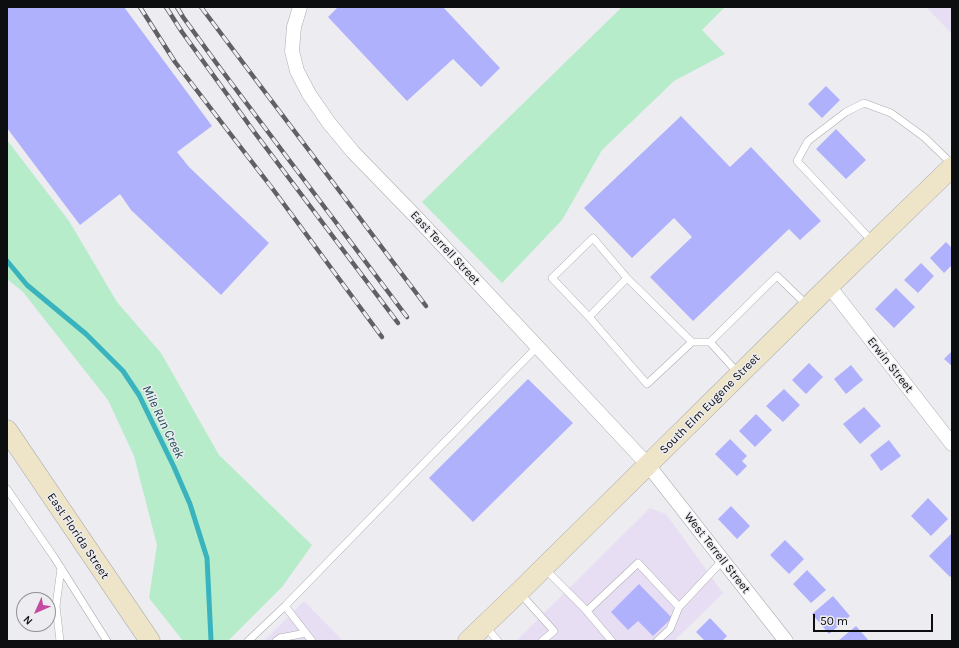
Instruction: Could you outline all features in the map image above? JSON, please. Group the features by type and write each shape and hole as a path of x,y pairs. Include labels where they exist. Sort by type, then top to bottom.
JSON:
{"main road":[{"name":"South Elm Eugene Street","path":"468,641 808,306 952,167"},
{"name":"East Florida Street","path":"7,430 150,641"}],"street":[{"name":"East Terrell Street","path":"300,7 294,27 292,51 297,71 309,94 329,123 353,152 418,218 648,465"},
{"name":"Erwin Street","path":"829,286 952,444"},
{"name":"West Terrell Street","path":"648,465 786,641"}],"lane":[{"path":"874,243 798,161 808,141 846,112 864,103 891,113 924,137 952,164"},
{"path":"692,342 627,278 593,238 552,278 589,317 646,384 692,342 710,342 777,276 808,306"},
{"path":"589,317 627,278"},
{"path":"710,342 740,374"},
{"path":"248,641 285,606 538,346"},
{"path":"7,489 61,568 107,641"},
{"path":"657,641 670,629 679,607 723,560"},
{"path":"586,611 638,563 679,607"},
{"path":"543,567 586,611 612,641"},
{"path":"60,641 56,606 61,568"},
{"path":"519,592 554,631 542,641"},
{"path":"285,606 312,641"},
{"path":"484,625 498,641"},
{"path":"276,641 280,638 306,632"}],"shaded area":[{"path":"926,7 952,7 952,34"},
{"path":"650,508 666,514 723,593 674,641 516,641"},
{"path":"304,601 343,641 264,641"}],"green space":[{"path":"622,7 725,7 702,30 725,54 674,81 602,150 562,220 502,283 422,202"},
{"path":"7,140 69,221 117,302 161,353 219,455 312,545 282,587 228,641 183,641 149,598 157,545 134,456 108,400 23,292 7,279"}],"building":[{"path":"7,7 124,7 212,126 177,152 189,167 269,243 221,295 131,210 120,194 80,225 7,128"},
{"path":"338,7 443,7 500,68 481,87 453,59 407,101 328,17"},
{"path":"826,86 840,100 822,118 808,104"},
{"path":"681,116 730,167 751,147 821,221 800,240 789,229 693,321 650,277 692,237 674,218 632,258 584,208"},
{"path":"836,129 866,160 846,179 816,149"},
{"path":"946,242 952,248 952,265 944,273 930,258"},
{"path":"921,263 934,276 918,293 904,280"},
{"path":"896,288 915,307 894,328 875,309"},
{"path":"952,351 952,366 944,359"},
{"path":"809,363 823,377 806,394 792,380"},
{"path":"851,365 863,380 846,394 834,379"},
{"path":"528,379 573,423 473,522 429,478"},
{"path":"784,389 800,405 783,422 766,406"},
{"path":"864,407 881,426 860,444 843,424"},
{"path":"756,414 772,430 755,447 739,431"},
{"path":"730,439 747,456 742,461 747,466 737,476 715,454"},
{"path":"889,440 901,456 881,471 870,455"},
{"path":"928,498 948,519 931,536 911,516"},
{"path":"731,506 750,526 737,539 718,519"},
{"path":"952,533 952,575 950,577 929,556"},
{"path":"785,540 804,559 789,574 770,555"},
{"path":"807,570 826,590 811,603 793,584"},
{"path":"639,584 672,618 653,636 638,621 628,630 611,612"},
{"path":"833,596 850,616 829,634 812,614"},
{"path":"710,618 727,636 722,641 705,641 696,632"},
{"path":"856,626 869,641 838,641"}],"waterway":[{"name":"Mile Run Creek","path":"7,261 27,285 86,334 123,371 139,395 190,504 207,558 211,640"}],"railway":[{"path":"140,7 175,62 272,188 382,337"},
{"path":"166,7 182,32 255,133 398,323"},
{"path":"177,7 217,64 407,317"},
{"path":"201,7 426,306"}]}
